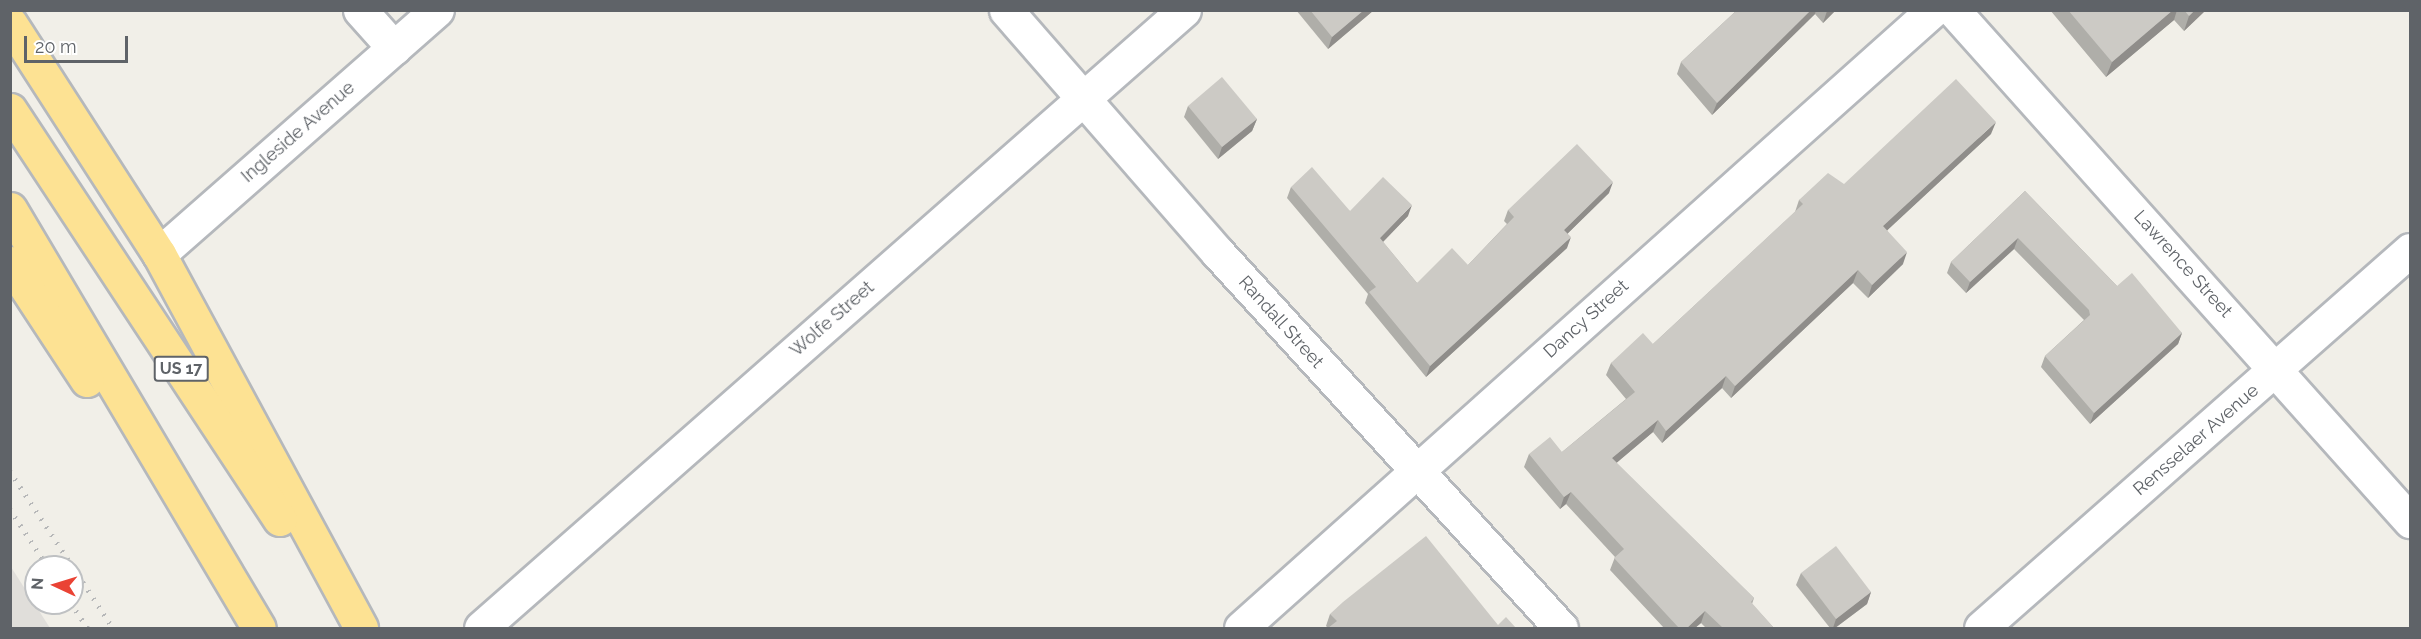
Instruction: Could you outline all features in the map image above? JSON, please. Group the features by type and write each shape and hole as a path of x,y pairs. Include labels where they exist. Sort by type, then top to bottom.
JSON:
{"highway":[{"path":"10,23 159,254 361,628"},
{"name":"US 17","path":"10,110 352,628"},
{"path":"10,209 259,628"},
{"path":"10,263 251,628"}],"street":[{"path":"360,10 393,48"},
{"name":"Ingleside Avenue","path":"159,254 437,10"},
{"name":"Randall Street","path":"1006,10 1417,472 1561,628"},
{"name":"Wolfe Street","path":"481,628 1184,10"},
{"name":"Dancy Street","path":"1241,628 1933,10"},
{"name":"Lawrence Street","path":"1953,10 2410,521"},
{"name":"Rensselaer Avenue","path":"1981,628 2410,250"}],"shaded area":[{"path":"11,567 24,587 24,615 42,615 50,628 11,628"}],"building":[{"path":"1310,10 1364,10 1332,37"},
{"path":"1737,10 1811,10 1717,103 1681,62"},
{"path":"2068,10 2173,10 2112,62"},
{"path":"2184,10 2195,10 2189,16"},
{"path":"1222,77 1257,119 1222,147 1188,106"},
{"path":"1956,79 1996,122 1883,226 1907,252 1872,285 1858,270 1735,386 1726,376 1666,431 1658,420 1612,458 1754,598 1751,602 1774,628 1723,628 1705,611 1687,628 1679,628 1614,558 1624,549 1571,492 1564,497 1529,454 1550,437 1562,452 1635,392 1611,363 1643,333 1653,344 1803,204 1799,200 1828,173 1844,184"},
{"path":"1577,144 1613,182 1564,230 1571,237 1430,366 1369,292 1376,287 1291,187 1312,167 1350,211 1383,177 1412,205 1380,238 1417,283 1452,248 1468,265 1514,217 1508,210"},
{"path":"2025,191 2117,286 2132,273 2182,333 2094,413 2045,356 2090,315 2089,310 2018,238 1970,282 1951,262"},
{"path":"1426,536 1498,625 1506,617 1516,628 1328,628 1337,621 1330,614"},
{"path":"1836,546 1871,592 1836,619 1801,573"}],"railway":[{"path":"10,471 113,628"},
{"path":"10,509 40,555"},
{"path":"79,615 88,628"}]}
